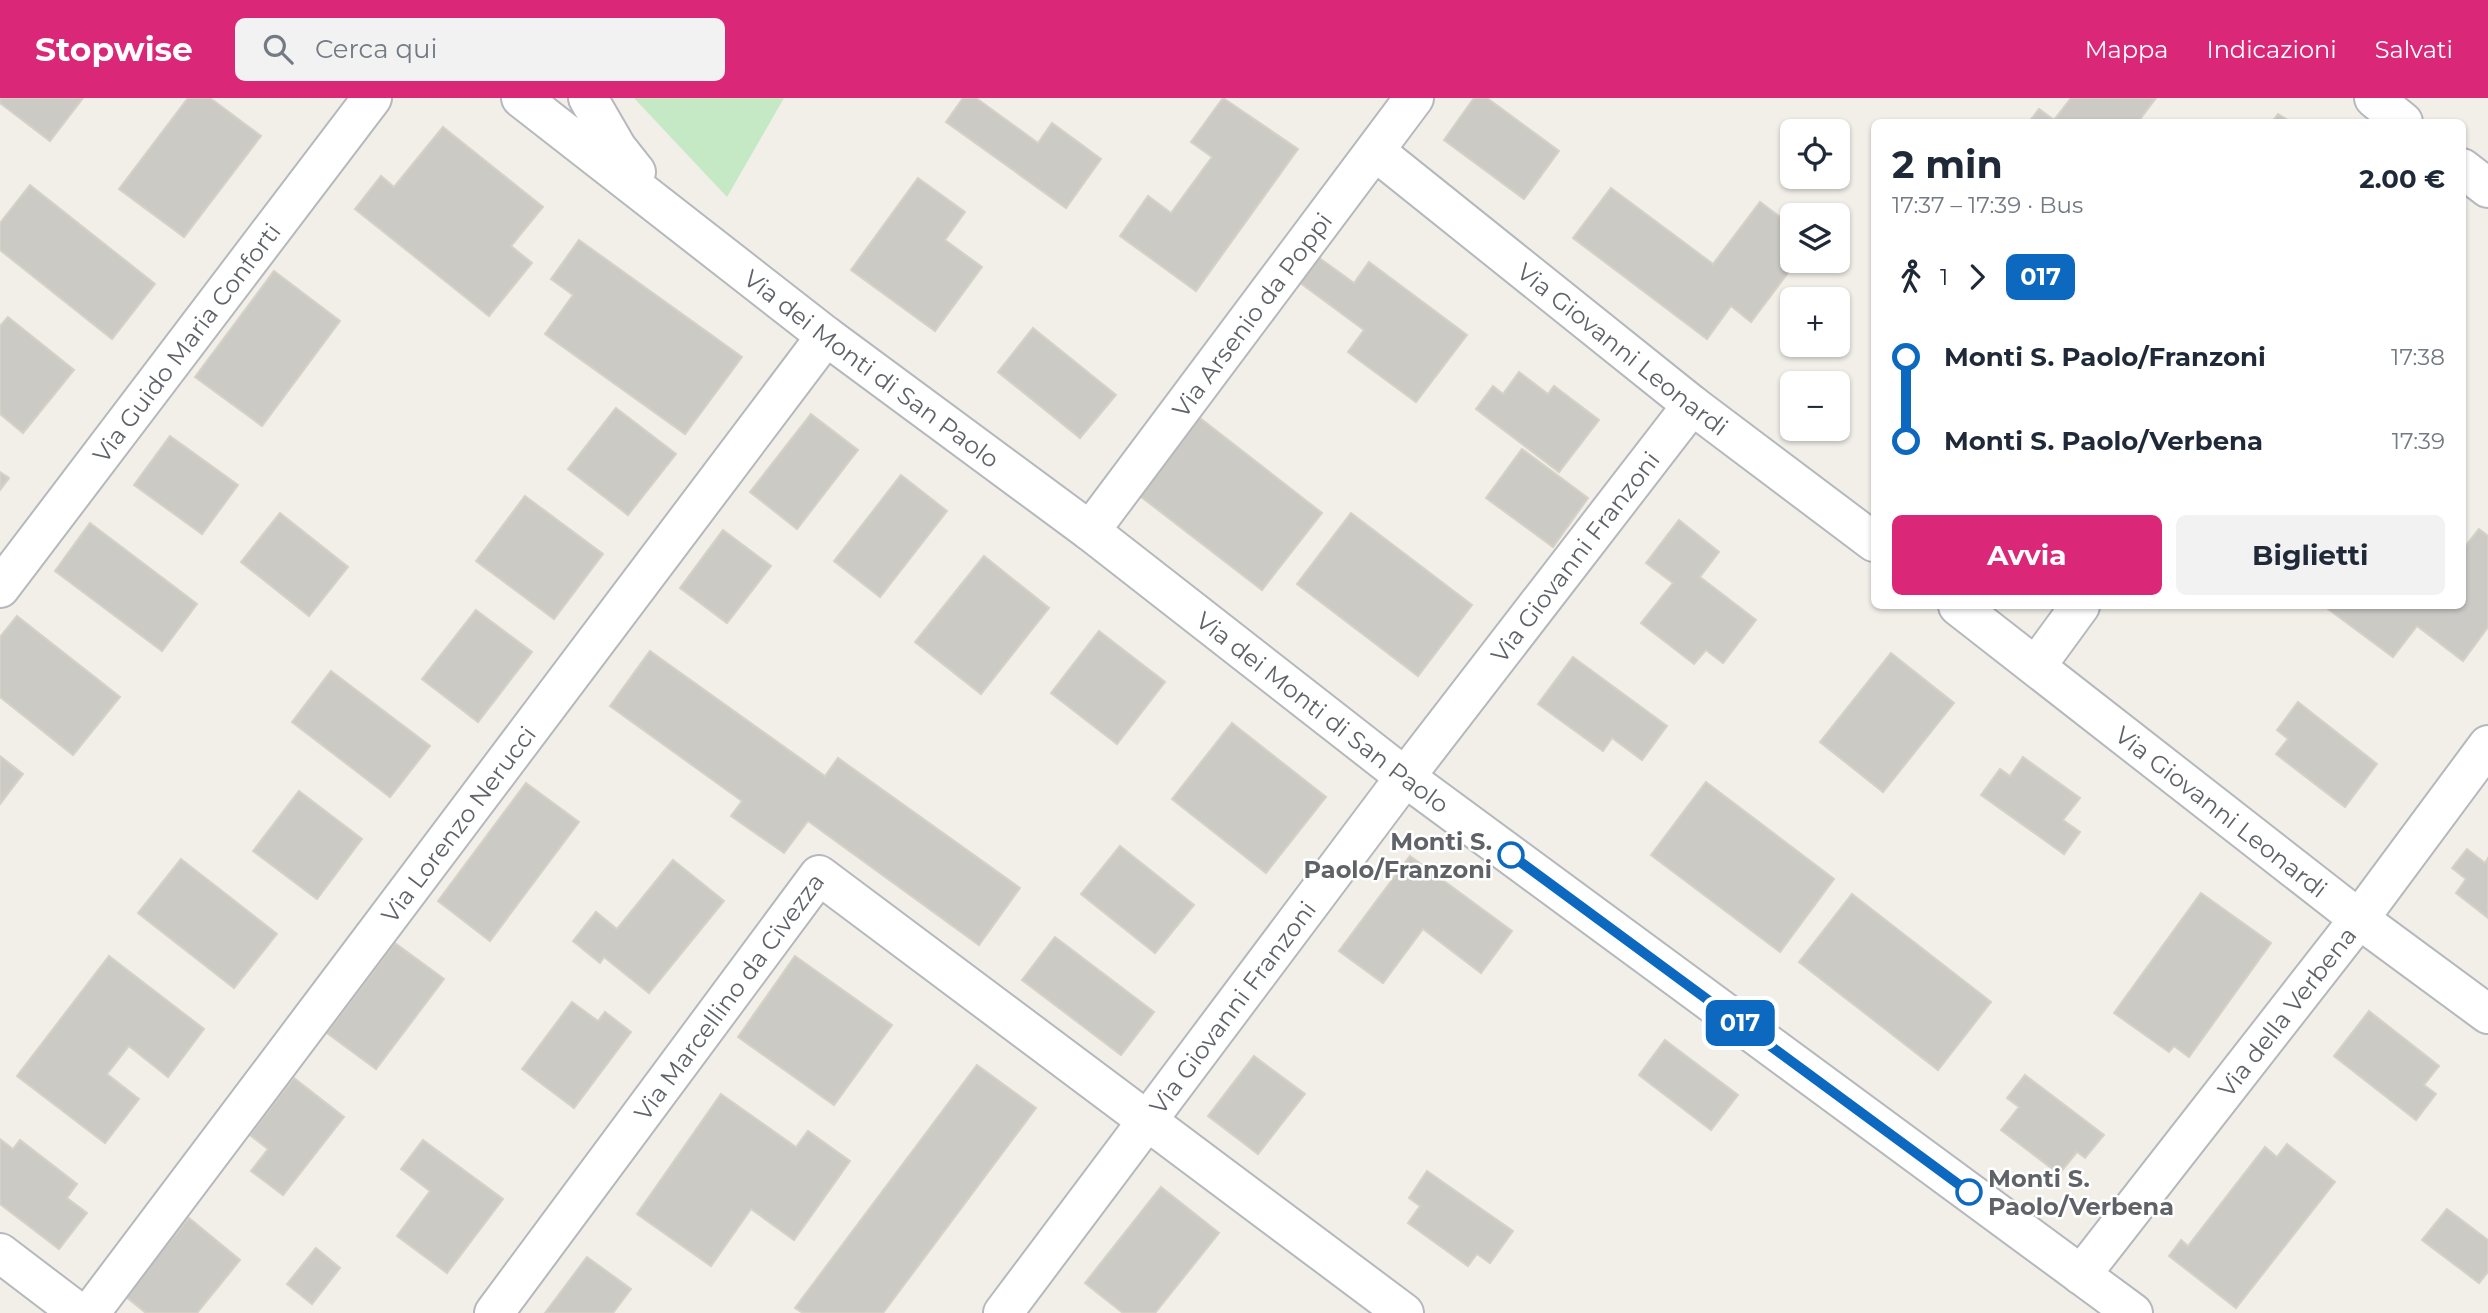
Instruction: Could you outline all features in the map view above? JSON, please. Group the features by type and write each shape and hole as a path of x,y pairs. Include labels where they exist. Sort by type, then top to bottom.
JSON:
{"street":[{"name":"Via Guido Maria Conforti","path":"0,588 372,98"},
{"name":"Via dei Monti di San Paolo","path":"521,98 826,336 1090,531 1405,777 2133,1313"},
{"path":"588,98 617,148 668,212"},
{"name":"Via Arsenio da Poppi","path":"1090,531 1414,98"},
{"path":"2374,98 2399,119"},
{"name":"Via Giovanni Leonardi","path":"1375,151 1692,405 1871,540"},
{"path":"2466,171 2488,188"},
{"name":"Via Lorenzo Nerucci","path":"90,1313 826,336"},
{"name":"Via Giovanni Franzoni","path":"1003,1313 1405,777 1692,405"},
{"name":"Via Giovanni Leonardi","path":"1962,609 2359,919 2488,1014"},
{"path":"2037,665 2078,609"},
{"name":"Via della Verbena","path":"2081,1275 2359,919 2488,745"},
{"name":"Via Marcellino da Civezza","path":"494,1313 819,875 1146,1121"},
{"path":"1146,1121 1404,1313"},
{"path":"0,1253 79,1313"}],"green space":[{"path":"634,98 784,98 727,197"}],"building":[{"path":"0,98 83,98 50,141 0,103"},
{"path":"188,98 210,98 261,136 184,237 119,189"},
{"path":"963,98 976,98 1038,143 1052,123 1101,159 1066,208 946,122"},
{"path":"1223,98 1298,149 1196,291 1120,236 1148,196 1171,213 1212,157 1191,142"},
{"path":"1474,98 1487,98 1559,151 1524,199 1444,140"},
{"path":"2071,98 2156,98 2140,119 2055,119"},
{"path":"2039,109 2053,119 2031,119"},
{"path":"443,127 543,207 511,246 532,263 489,316 355,209 381,176 394,187"},
{"path":"918,178 965,212 945,240 982,267 935,331 851,270"},
{"path":"30,185 155,284 112,339 0,250 0,223"},
{"path":"1611,188 1713,264 1760,202 1780,217 1780,273 1788,273 1751,322 1731,306 1707,339 1573,238"},
{"path":"579,240 742,357 685,434 545,334 573,295 551,279"},
{"path":"1318,257 1354,283 1369,262 1467,335 1416,402 1348,352 1364,330 1299,282"},
{"path":"274,271 340,321 262,426 195,377"},
{"path":"8,317 74,370 23,433 0,414 0,326"},
{"path":"1033,328 1116,395 1080,438 998,372"},
{"path":"1519,372 1548,394 1554,386 1599,420 1559,472 1476,409 1493,386 1503,394"},
{"path":"616,408 676,454 628,515 568,469"},
{"path":"811,414 858,450 797,529 750,492"},
{"path":"1200,418 1322,513 1262,590 1140,496"},
{"path":"170,436 238,485 202,534 134,485"},
{"path":"1522,449 1588,498 1553,547 1486,498"},
{"path":"0,472 9,478 0,490"},
{"path":"901,475 947,511 880,597 834,561"},
{"path":"525,496 603,554 554,619 476,561"},
{"path":"280,513 348,567 309,616 241,562"},
{"path":"1351,513 1472,605 1418,676 1297,584"},
{"path":"1679,520 1719,552 1700,577 1756,620 1723,663 1706,650 1694,664 1641,623 1673,583 1646,563"},
{"path":"90,523 197,604 162,651 55,571"},
{"path":"2479,529 2488,536 2488,627 2463,661 2417,626 2393,657 2328,609 2466,609 2466,545"},
{"path":"723,530 771,566 727,623 680,588"},
{"path":"984,556 1049,608 981,694 915,642"},
{"path":"476,610 532,652 478,722 422,679"},
{"path":"17,616 120,697 73,755 0,697 0,637"},
{"path":"1099,631 1165,682 1117,744 1051,693"},
{"path":"650,651 825,776 838,758 1020,888 979,945 808,821 784,853 731,816 742,801 610,706"},
{"path":"1891,653 1954,703 1883,792 1820,742"},
{"path":"1573,657 1667,726 1642,760 1612,738 1603,751 1538,704"},
{"path":"331,671 430,746 390,797 292,722"},
{"path":"2298,702 2377,764 2345,807 2276,754 2288,739 2277,730"},
{"path":"1232,723 1326,797 1266,873 1172,799"},
{"path":"0,756 23,774 0,804"},
{"path":"2023,757 2080,798 2063,820 2080,832 2064,854 1981,795 2000,769 2010,776"},
{"path":"1706,782 1834,879 1780,952 1651,855"},
{"path":"526,783 579,822 490,941 438,901"},
{"path":"299,791 362,839 317,899 253,851"},
{"path":"1120,846 1194,905 1155,953 1081,894"},
{"path":"2467,849 2485,863 2488,858 2488,918 2456,893 2466,879 2452,868"},
{"path":"1410,856 1512,931 1481,973 1423,929 1383,983 1339,951"},
{"path":"181,859 277,934 234,988 138,913"},
{"path":"673,860 724,901 649,993 604,957 600,963 573,941 596,912 617,929"},
{"path":"2201,893 2271,943 2189,1057 2174,1046 2169,1052 2114,1013"},
{"path":"1852,894 1991,1002 1938,1070 1799,962"},
{"path":"1055,937 1154,1012 1121,1055 1022,980"},
{"path":"395,943 444,979 376,1069 327,1033"},
{"path":"109,956 204,1029 168,1077 129,1046 107,1074 139,1099 105,1143 17,1076"},
{"path":"795,956 892,1025 834,1105 738,1037"},
{"path":"572,1002 598,1021 605,1012 631,1032 574,1108 522,1069"},
{"path":"2369,1011 2439,1066 2424,1085 2436,1094 2416,1120 2334,1056"},
{"path":"1665,1040 1738,1095 1711,1130 1639,1075"},
{"path":"1254,1056 1305,1094 1258,1154 1208,1116"},
{"path":"977,1065 1036,1108 883,1313 803,1313 795,1308"},
{"path":"2025,1075 2104,1135 2085,1158 2077,1152 2059,1174 2001,1130 2019,1107 2007,1098"},
{"path":"294,1078 344,1117 283,1195 251,1171 268,1149 250,1135"},
{"path":"721,1094 796,1147 808,1131 850,1161 794,1240 751,1209 711,1266 637,1214"},
{"path":"0,1139 13,1149 20,1140 77,1184 67,1198 87,1213 59,1249 0,1204"},
{"path":"423,1140 503,1199 447,1273 397,1236 430,1191 401,1169"},
{"path":"2287,1144 2335,1182 2236,1308 2169,1256 2181,1240 2188,1246 2265,1147 2277,1157"},
{"path":"1427,1171 1513,1231 1490,1263 1477,1254 1468,1266 1408,1223 1420,1206 1409,1198"},
{"path":"1161,1187 1219,1233 1155,1313 1123,1313 1085,1283"},
{"path":"2447,1209 2488,1240 2488,1272 2479,1283 2422,1240"},
{"path":"189,1218 240,1260 197,1313 146,1313 125,1296"},
{"path":"316,1248 340,1268 312,1304 287,1284"},
{"path":"587,1257 631,1289 613,1313 545,1313"}],"bus line":[{"name":"017","path":"1511,855 1969,1192"}],"place":[{"name":"Monti S. Paolo/Franzoni","path":"1511,855"},
{"name":"Monti S. Paolo/Verbena","path":"1969,1192"}]}
